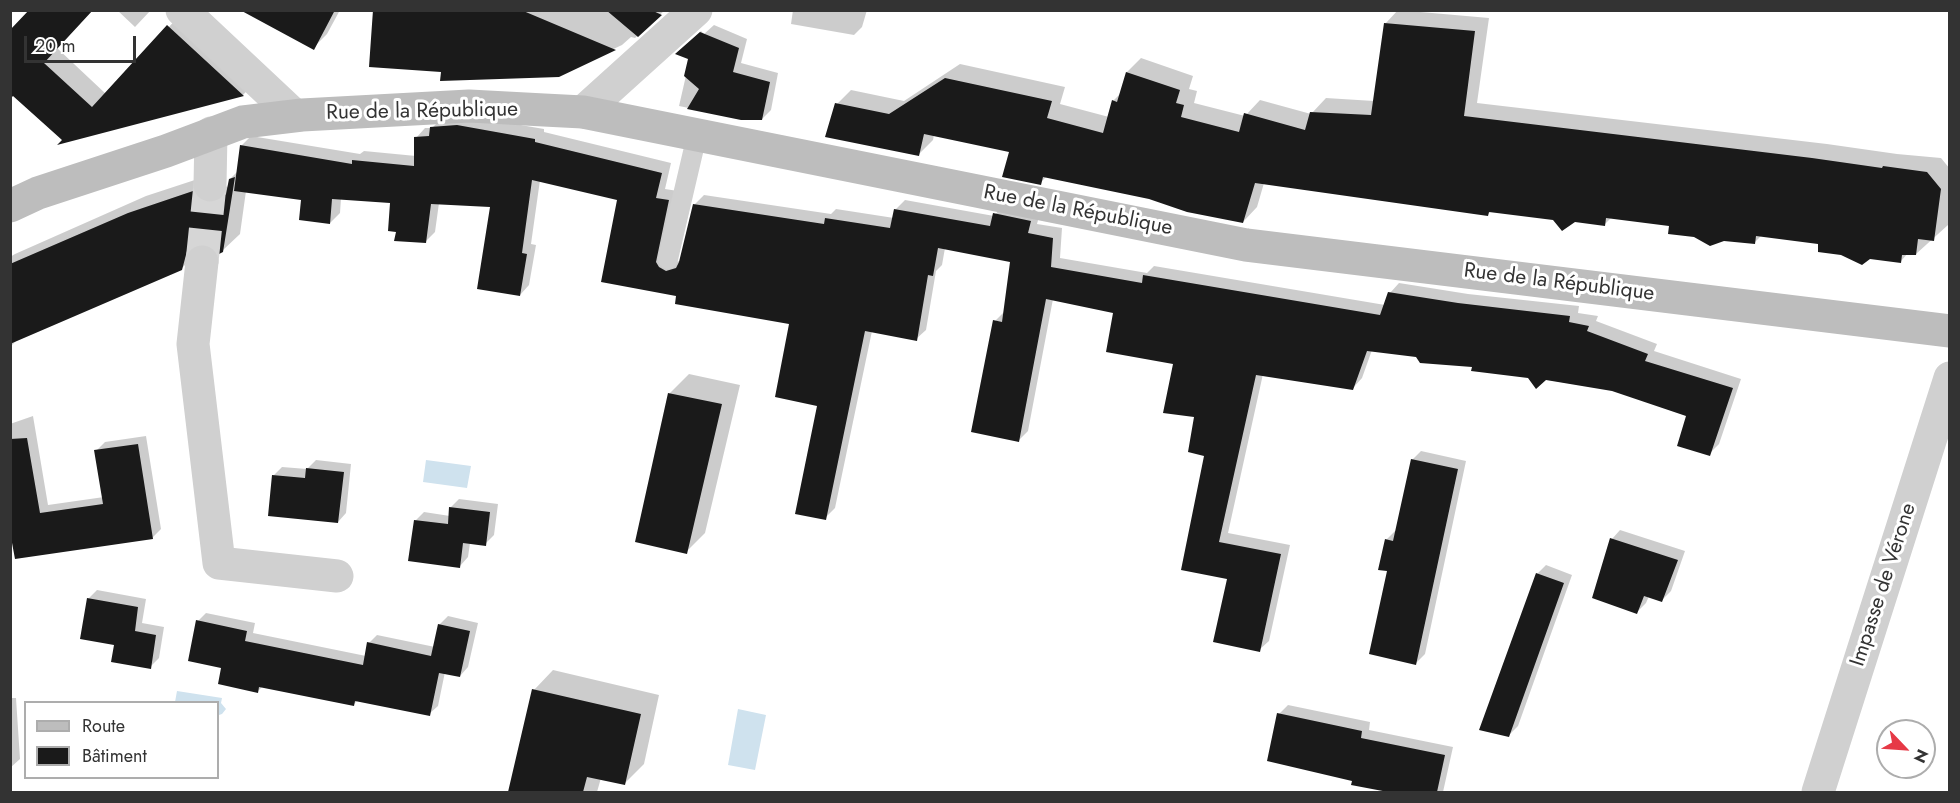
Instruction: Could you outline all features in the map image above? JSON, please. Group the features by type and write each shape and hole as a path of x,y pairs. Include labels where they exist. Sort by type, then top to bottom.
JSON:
{"street":[{"path":"182,10 294,116"},
{"path":"583,112 696,10"},
{"name":"Rue de la République","path":"10,206 38,193 166,151 243,122 294,116 469,106 583,112 1246,245 1950,331"},
{"path":"210,185 211,133"},
{"path":"202,262 193,344 219,563 338,576"},
{"name":"Impasse de Vérone","path":"1818,792 1950,378"}],"lane":[{"path":"668,260 697,135"}],"water":[{"path":"426,460 471,466 467,488 423,482"},
{"path":"177,691 222,698 221,703 226,709 219,715 219,701 175,701"},
{"path":"738,709 766,715 755,770 728,765"}],"building":[{"path":"29,10 93,10 44,63 92,107 167,25 244,96 57,145 62,140 13,96 10,99 10,30"},
{"path":"240,10 335,10 314,50"},
{"path":"373,10 521,10 616,50 559,77 440,81 441,72 369,67"},
{"path":"606,10 651,10 662,15 638,37"},
{"path":"1384,23 1475,31 1464,116 1927,172 1941,189 1934,241 1918,239 1916,255 1902,255 1901,263 1870,259 1862,265 1841,255 1818,252 1818,244 1756,236 1755,244 1724,241 1710,246 1694,237 1668,234 1669,226 1606,218 1605,226 1575,222 1562,231 1553,220 1489,212 1488,216 1255,183 1243,223 1187,212 1149,199 1043,177 1041,185 1002,177 1009,152 924,134 919,156 825,137 835,103 889,114 945,78 1052,101 1047,118 1103,133 1112,100 1117,102 1126,72 1180,90 1176,103 1184,105 1181,117 1239,132 1244,113 1305,130 1310,112 1371,115"},
{"path":"700,32 739,48 733,72 770,82 762,120 741,120 687,109 699,89 684,76 688,59 675,54"},
{"path":"457,125 535,139 535,142 662,173 656,198 669,200 656,262 666,271 676,268 679,262 693,204 824,224 825,218 890,228 894,209 990,226 993,213 1031,221 1028,233 1053,238 1051,267 1142,283 1143,275 1380,315 1388,292 1570,316 1569,322 1589,326 1587,331 1648,354 1645,361 1733,388 1710,456 1677,446 1686,416 1612,391 1546,380 1536,389 1528,378 1471,371 1472,367 1420,363 1416,357 1367,351 1353,390 1256,375 1219,542 1281,554 1260,652 1213,642 1227,579 1181,570 1204,456 1188,452 1194,417 1163,413 1173,364 1106,352 1113,313 1046,299 1019,442 971,432 993,320 1002,322 1010,262 938,248 933,276 928,275 917,341 865,331 826,520 795,514 817,406 775,397 789,324 675,304 676,296 601,282 617,200 532,180 522,253 527,254 520,296 477,289 490,207 431,204 426,243 394,241 396,232 388,231 390,203 332,199 330,224 299,220 301,200 234,191 240,145 352,164 352,160 414,166 414,137 429,136 430,127"},
{"path":"235,177 223,252 219,254 214,247 205,243 195,245 187,251 182,270 10,344 10,264 128,213 193,191 201,201 210,204 219,202 226,194 229,179"},
{"path":"668,393 722,404 687,554 635,542"},
{"path":"27,438 40,513 103,504 94,450 138,444 153,539 15,559 10,532 10,439"},
{"path":"1411,459 1458,469 1416,665 1369,654 1387,571 1378,570 1385,539 1393,541"},
{"path":"306,468 344,472 338,523 268,516 272,475 305,478"},
{"path":"449,507 490,512 486,546 463,543 460,568 408,561 414,520 448,524"},
{"path":"1610,538 1678,560 1662,602 1644,596 1637,614 1592,598"},
{"path":"1536,573 1564,583 1509,737 1479,730"},
{"path":"87,598 138,607 135,631 156,635 151,669 111,662 114,645 80,639"},
{"path":"196,620 247,631 245,641 363,665 367,642 431,656 438,624 470,631 460,677 439,673 430,716 355,701 354,706 259,687 258,693 218,684 221,668 188,661"},
{"path":"532,689 641,714 625,785 587,777 583,792 508,792"},
{"path":"1277,713 1362,731 1361,738 1445,755 1437,792 1388,792 1351,785 1352,781 1267,761"}],"tunnel":[{"path":"202,262 210,185"}]}
